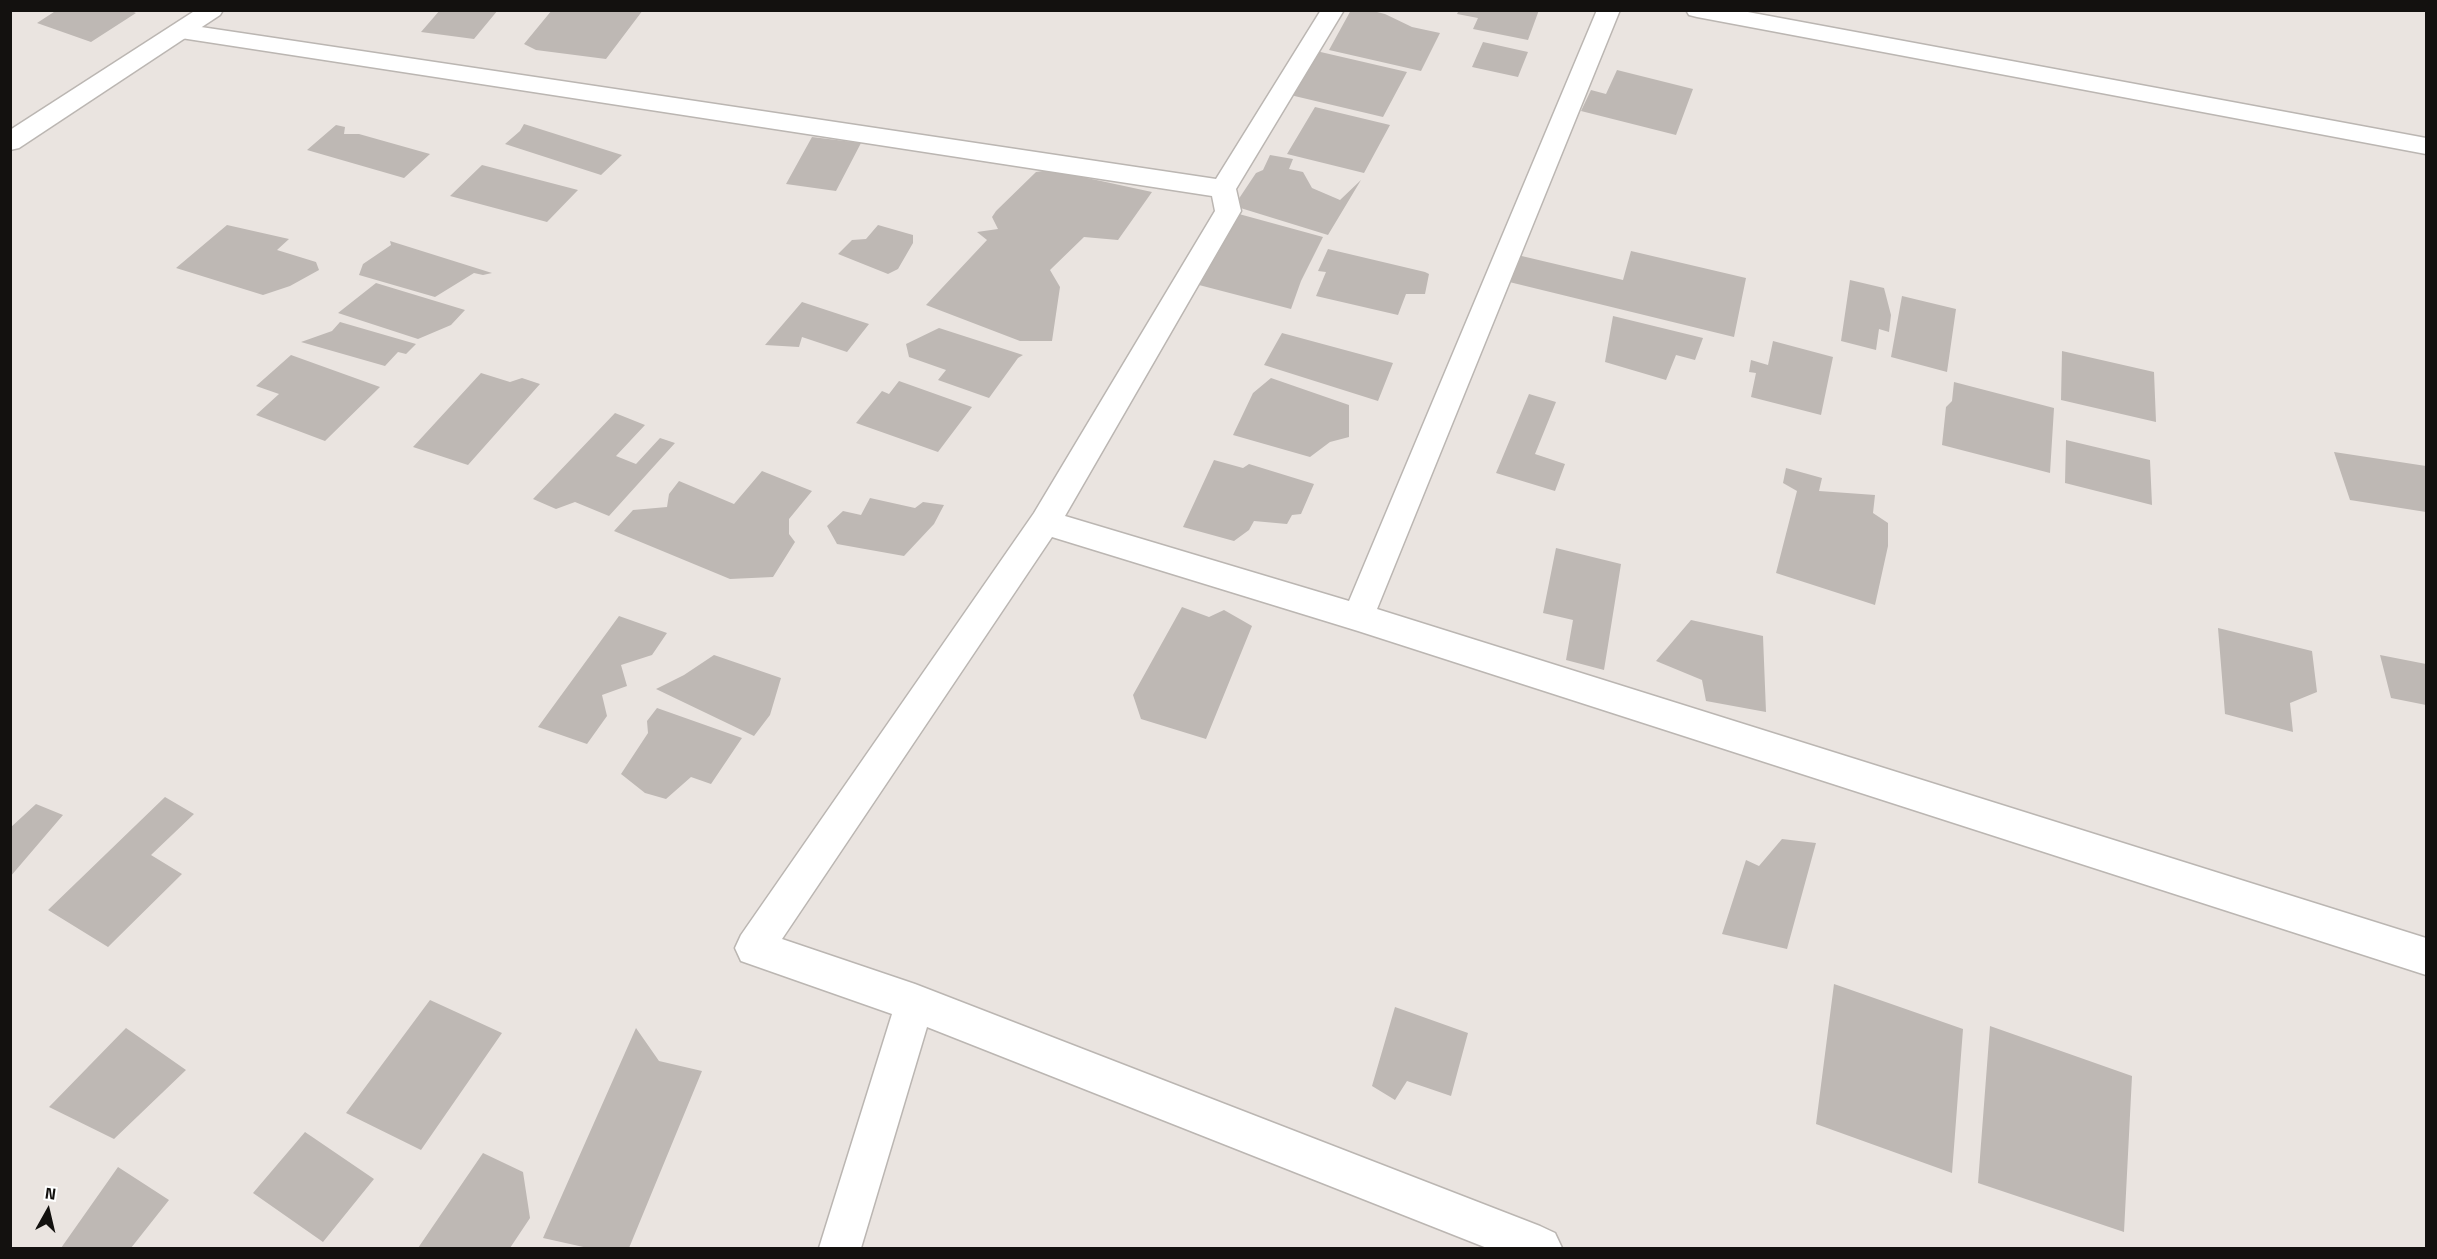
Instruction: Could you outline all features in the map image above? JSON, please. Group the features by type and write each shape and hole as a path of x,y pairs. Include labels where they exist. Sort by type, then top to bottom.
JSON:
{"street":[{"path":"10,142 212,10"},
{"path":"1333,10 1223,189 1228,211 1045,522 754,948 915,1003 1540,1248"},
{"path":"1358,617 1609,10"},
{"path":"1697,10 2427,146"},
{"path":"181,31 1223,189"},
{"path":"1045,522 1358,617 2427,957"},
{"path":"840,1248 915,1003"}],"building":[{"path":"57,10 129,10 136,13 91,42 37,23"},
{"path":"440,10 498,10 474,39 421,32"},
{"path":"552,10 643,10 606,59 536,50 524,44"},
{"path":"1351,10 1369,10 1385,14 1412,27 1440,33 1421,71 1329,50"},
{"path":"1459,10 1539,10 1528,40 1473,29 1478,18 1457,14"},
{"path":"1483,42 1528,52 1518,77 1472,67"},
{"path":"1312,50 1407,72 1383,117 1286,94"},
{"path":"1617,70 1693,89 1676,135 1581,111 1591,90 1606,94"},
{"path":"1315,107 1390,125 1364,173 1287,154"},
{"path":"524,124 622,155 601,175 505,144 520,131"},
{"path":"336,125 345,127 344,134 359,134 430,154 404,178 307,150"},
{"path":"812,137 861,143 836,191 786,184"},
{"path":"1270,155 1293,159 1289,169 1303,172 1312,188 1340,200 1361,180 1328,235 1234,206 1256,173 1263,170"},
{"path":"482,165 578,190 547,222 450,196"},
{"path":"1050,170 1152,192 1118,240 1084,237 1050,270 1060,287 1052,341 1020,341 926,305 987,240 977,232 998,229 992,217 996,211 1036,172"},
{"path":"1228,211 1323,237 1301,281 1291,309 1176,279"},
{"path":"227,225 289,239 277,250 316,262 319,270 290,286 263,295 176,268"},
{"path":"878,225 913,235 913,243 898,269 888,274 838,254 852,240 866,239"},
{"path":"390,241 492,273 483,275 474,273 435,297 359,275 363,264 391,245"},
{"path":"1328,249 1425,272 1429,274 1425,294 1406,294 1398,315 1316,296 1326,272 1318,271"},
{"path":"1631,251 1746,278 1734,337 1497,279 1509,253 1623,280"},
{"path":"1850,280 1884,288 1891,315 1889,332 1879,329 1876,350 1841,341"},
{"path":"376,283 465,310 451,325 418,339 338,313"},
{"path":"1902,296 1956,309 1947,372 1891,357"},
{"path":"802,302 869,324 847,352 802,337 799,347 765,345"},
{"path":"1613,316 1703,338 1695,360 1676,355 1666,380 1605,362"},
{"path":"340,322 416,344 406,354 398,352 385,366 301,342 332,331"},
{"path":"939,328 1023,355 1018,358 989,398 938,380 946,370 909,357 906,344"},
{"path":"1282,333 1393,363 1378,401 1264,365"},
{"path":"1773,341 1833,357 1821,415 1751,397 1756,373 1749,372 1751,360 1768,365"},
{"path":"2062,351 2154,372 2156,422 2061,400"},
{"path":"291,355 380,387 325,441 256,415 279,394 256,386"},
{"path":"481,373 510,382 522,378 540,384 468,465 413,447"},
{"path":"1271,378 1349,405 1349,437 1330,442 1310,457 1233,435 1253,393"},
{"path":"899,381 972,407 938,452 856,423 882,391 889,394"},
{"path":"1954,382 2054,408 2050,473 1942,445 1946,407 1952,401"},
{"path":"1529,394 1556,402 1535,454 1565,464 1555,491 1496,473"},
{"path":"615,413 645,425 616,456 636,464 660,438 675,443 609,516 575,502 556,509 533,499"},
{"path":"2066,440 2150,460 2152,505 2065,483"},
{"path":"2334,452 2426,466 2426,512 2350,500"},
{"path":"1214,460 1243,468 1249,464 1314,484 1301,514 1292,515 1287,524 1254,521 1249,530 1234,541 1183,527"},
{"path":"1786,468 1822,478 1819,491 1875,495 1873,513 1888,523 1888,546 1875,605 1776,573 1797,491 1783,483"},
{"path":"762,471 812,491 789,519 789,534 795,542 773,577 730,579 614,531 633,510 667,507 669,494 679,481 734,504"},
{"path":"870,498 915,508 923,502 944,505 934,524 904,556 837,544 827,526 843,511 861,515"},
{"path":"1556,548 1621,564 1604,670 1566,660 1573,620 1543,613"},
{"path":"1182,607 1209,617 1224,610 1252,626 1206,739 1141,719 1133,695"},
{"path":"619,616 667,633 652,655 621,665 627,686 602,695 607,716 587,744 538,727"},
{"path":"1691,620 1763,636 1766,712 1706,701 1702,680 1656,661"},
{"path":"2218,628 2312,651 2317,692 2290,703 2293,732 2225,714"},
{"path":"714,655 781,678 770,715 754,736 656,689 684,675"},
{"path":"2380,655 2426,664 2426,705 2391,698"},
{"path":"657,708 742,738 711,784 691,777 666,799 645,793 621,774 648,733 647,721"},
{"path":"165,797 194,814 151,855 182,874 108,947 48,910"},
{"path":"36,804 63,815 10,877 10,828"},
{"path":"1782,839 1816,843 1787,949 1722,934 1746,860 1759,866"},
{"path":"1834,984 1963,1029 1952,1173 1816,1124"},
{"path":"430,1000 502,1033 421,1150 346,1113"},
{"path":"1395,1007 1468,1033 1451,1096 1407,1081 1395,1100 1372,1086"},
{"path":"1990,1026 2132,1076 2124,1232 1978,1183"},
{"path":"126,1028 186,1070 114,1139 49,1107"},
{"path":"636,1028 659,1061 702,1071 629,1248 588,1248 543,1238"},
{"path":"305,1132 374,1179 323,1242 253,1193"},
{"path":"483,1153 523,1172 530,1218 510,1248 418,1248"},
{"path":"118,1167 169,1200 131,1248 61,1248"}]}
